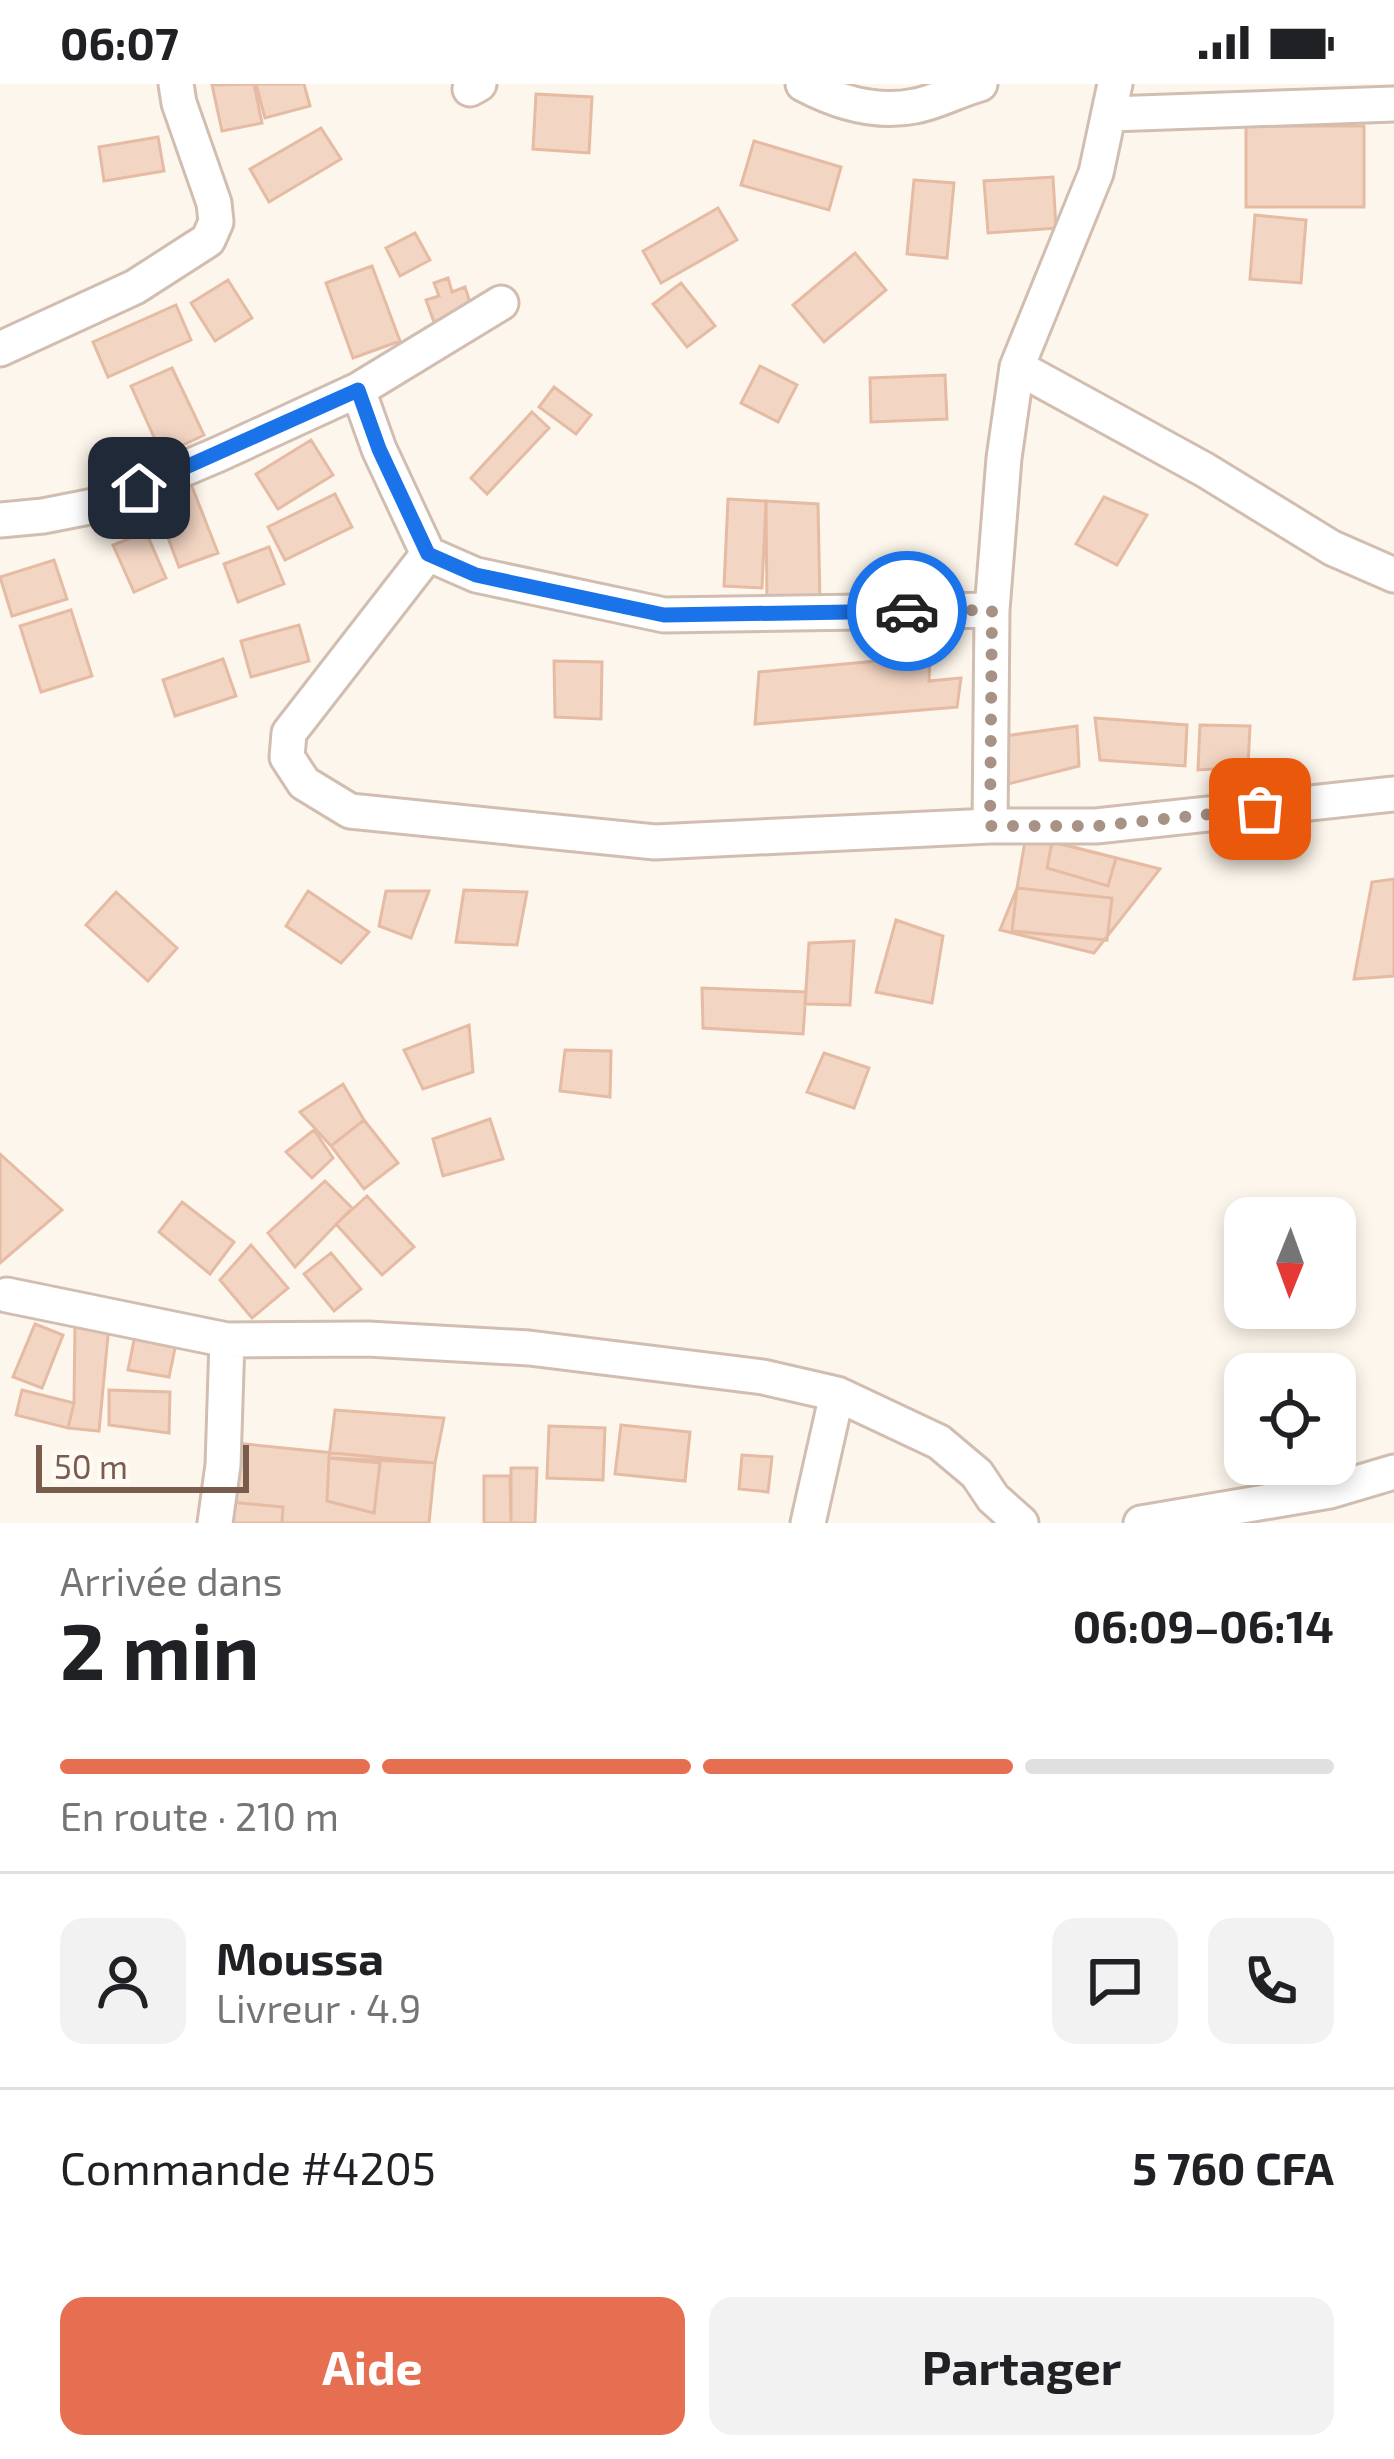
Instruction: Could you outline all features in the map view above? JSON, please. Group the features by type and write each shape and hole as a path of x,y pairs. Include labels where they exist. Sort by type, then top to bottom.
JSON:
{"street":[{"path":"0,350 135,287 208,240 216,222 214,203 178,103 176,84"},
{"path":"803,84 856,105 887,110 919,106 980,84"},
{"path":"990,826 992,610 1004,458 1017,367 1096,173 1113,99 1394,104"},
{"path":"0,520 99,505 358,390 501,302"},
{"path":"1017,367 1205,470 1332,548 1394,575"},
{"path":"358,390 379,449 428,554 476,575 664,615 992,610"},
{"path":"428,554 289,734 287,757 304,783 350,811 655,842 990,826 1096,826 1393,790"},
{"path":"7,1294 227,1340 368,1339 529,1348 764,1377 837,1394 939,1442 977,1474 993,1498 1021,1523"},
{"path":"215,1523 224,1466 227,1340"},
{"path":"808,1523 837,1394"},
{"path":"1141,1523 1330,1491 1394,1472"}],"building":[{"path":"254,84 262,123 222,131 212,85"},
{"path":"256,84 304,84 310,106 265,118"},
{"path":"536,94 592,97 589,153 533,149"},
{"path":"1246,126 1364,126 1364,207 1246,207"},
{"path":"321,128 341,159 269,202 250,169"},
{"path":"158,137 164,171 104,181 99,147"},
{"path":"754,141 841,167 829,210 741,185"},
{"path":"1053,177 1056,228 988,233 984,181"},
{"path":"914,180 954,183 947,258 907,254"},
{"path":"718,208 737,240 661,283 643,251"},
{"path":"1255,215 1306,220 1301,283 1250,279"},
{"path":"415,233 430,260 400,276 386,248"},
{"path":"855,253 886,290 824,342 793,305"},
{"path":"372,266 400,341 353,358 326,283"},
{"path":"448,278 452,292 465,287 472,309 434,322 426,300 439,296 434,283"},
{"path":"228,280 252,318 215,341 191,303"},
{"path":"681,283 715,326 687,347 653,304"},
{"path":"176,305 191,340 108,377 93,342"},
{"path":"760,366 797,385 778,422 741,403"},
{"path":"172,368 204,435 162,455 131,386"},
{"path":"945,375 947,419 871,422 870,378"},
{"path":"554,387 591,415 576,434 539,407"},
{"path":"532,412 549,428 487,494 471,478"},
{"path":"311,440 333,475 278,509 256,474"},
{"path":"191,484 218,553 179,567 153,498"},
{"path":"335,494 352,527 285,560 268,527"},
{"path":"1104,497 1147,515 1117,565 1076,544"},
{"path":"728,499 766,501 762,588 724,586"},
{"path":"766,501 818,504 820,605 767,607"},
{"path":"146,532 166,578 134,592 113,545"},
{"path":"269,547 284,584 238,602 224,564"},
{"path":"54,560 67,599 12,616 0,577"},
{"path":"71,610 92,676 41,692 20,626"},
{"path":"299,625 309,661 251,677 241,641"},
{"path":"930,656 929,681 961,678 957,707 755,724 759,672"},
{"path":"223,659 236,696 175,716 163,680"},
{"path":"554,661 602,662 601,719 555,717"},
{"path":"1095,718 1187,725 1185,766 1100,760"},
{"path":"1200,725 1250,726 1248,767 1198,770"},
{"path":"1077,726 1079,766 1004,785 997,737"},
{"path":"1026,835 1160,869 1094,953 1000,930 1017,888"},
{"path":"1052,842 1116,858 1108,886 1047,868"},
{"path":"1394,879 1394,976 1354,979 1372,882"},
{"path":"1017,888 1112,898 1107,940 1012,931"},
{"path":"464,890 527,892 517,945 456,942"},
{"path":"308,891 369,932 341,963 286,926"},
{"path":"386,891 429,891 411,938 379,926"},
{"path":"116,892 177,948 148,981 86,925"},
{"path":"896,920 943,936 932,1003 876,992"},
{"path":"854,941 850,1005 805,1004 809,943"},
{"path":"702,988 806,992 803,1034 703,1028"},
{"path":"469,1025 473,1072 423,1089 404,1050"},
{"path":"565,1050 611,1051 610,1097 560,1091"},
{"path":"824,1053 869,1068 854,1108 807,1092"},
{"path":"343,1084 364,1120 331,1146 300,1112"},
{"path":"490,1119 503,1159 443,1176 433,1139"},
{"path":"364,1120 398,1163 364,1189 331,1146"},
{"path":"314,1130 333,1158 312,1178 286,1152"},
{"path":"0,1154 62,1210 0,1263"},
{"path":"325,1181 352,1208 295,1267 268,1233"},
{"path":"367,1196 414,1247 382,1275 336,1224"},
{"path":"182,1202 234,1242 210,1274 159,1232"},
{"path":"251,1245 288,1288 252,1318 220,1280"},
{"path":"331,1253 361,1289 334,1311 304,1274"},
{"path":"75,1322 109,1325 99,1431 68,1428 74,1403"},
{"path":"35,1324 63,1335 42,1388 13,1377"},
{"path":"136,1330 177,1339 169,1377 128,1370"},
{"path":"22,1390 74,1403 68,1428 16,1415"},
{"path":"109,1390 170,1392 169,1433 109,1425"},
{"path":"335,1410 444,1418 435,1463 329,1458"},
{"path":"621,1425 690,1432 685,1481 615,1474"},
{"path":"549,1426 605,1428 603,1480 547,1478"},
{"path":"235,1443 435,1463 429,1523 227,1523"},
{"path":"742,1455 772,1457 768,1492 739,1489"},
{"path":"329,1458 380,1463 374,1513 327,1501"},
{"path":"511,1468 537,1468 535,1523 511,1523"},
{"path":"484,1476 510,1476 511,1523 484,1523"},
{"path":"230,1502 283,1507 282,1523 227,1523"}],"way so far":[{"path":"907,611 992,610 990,826 1096,826 1260,809"}],"route":[{"path":"139,488 358,390 379,449 428,554 476,575 664,615 907,611"}]}
